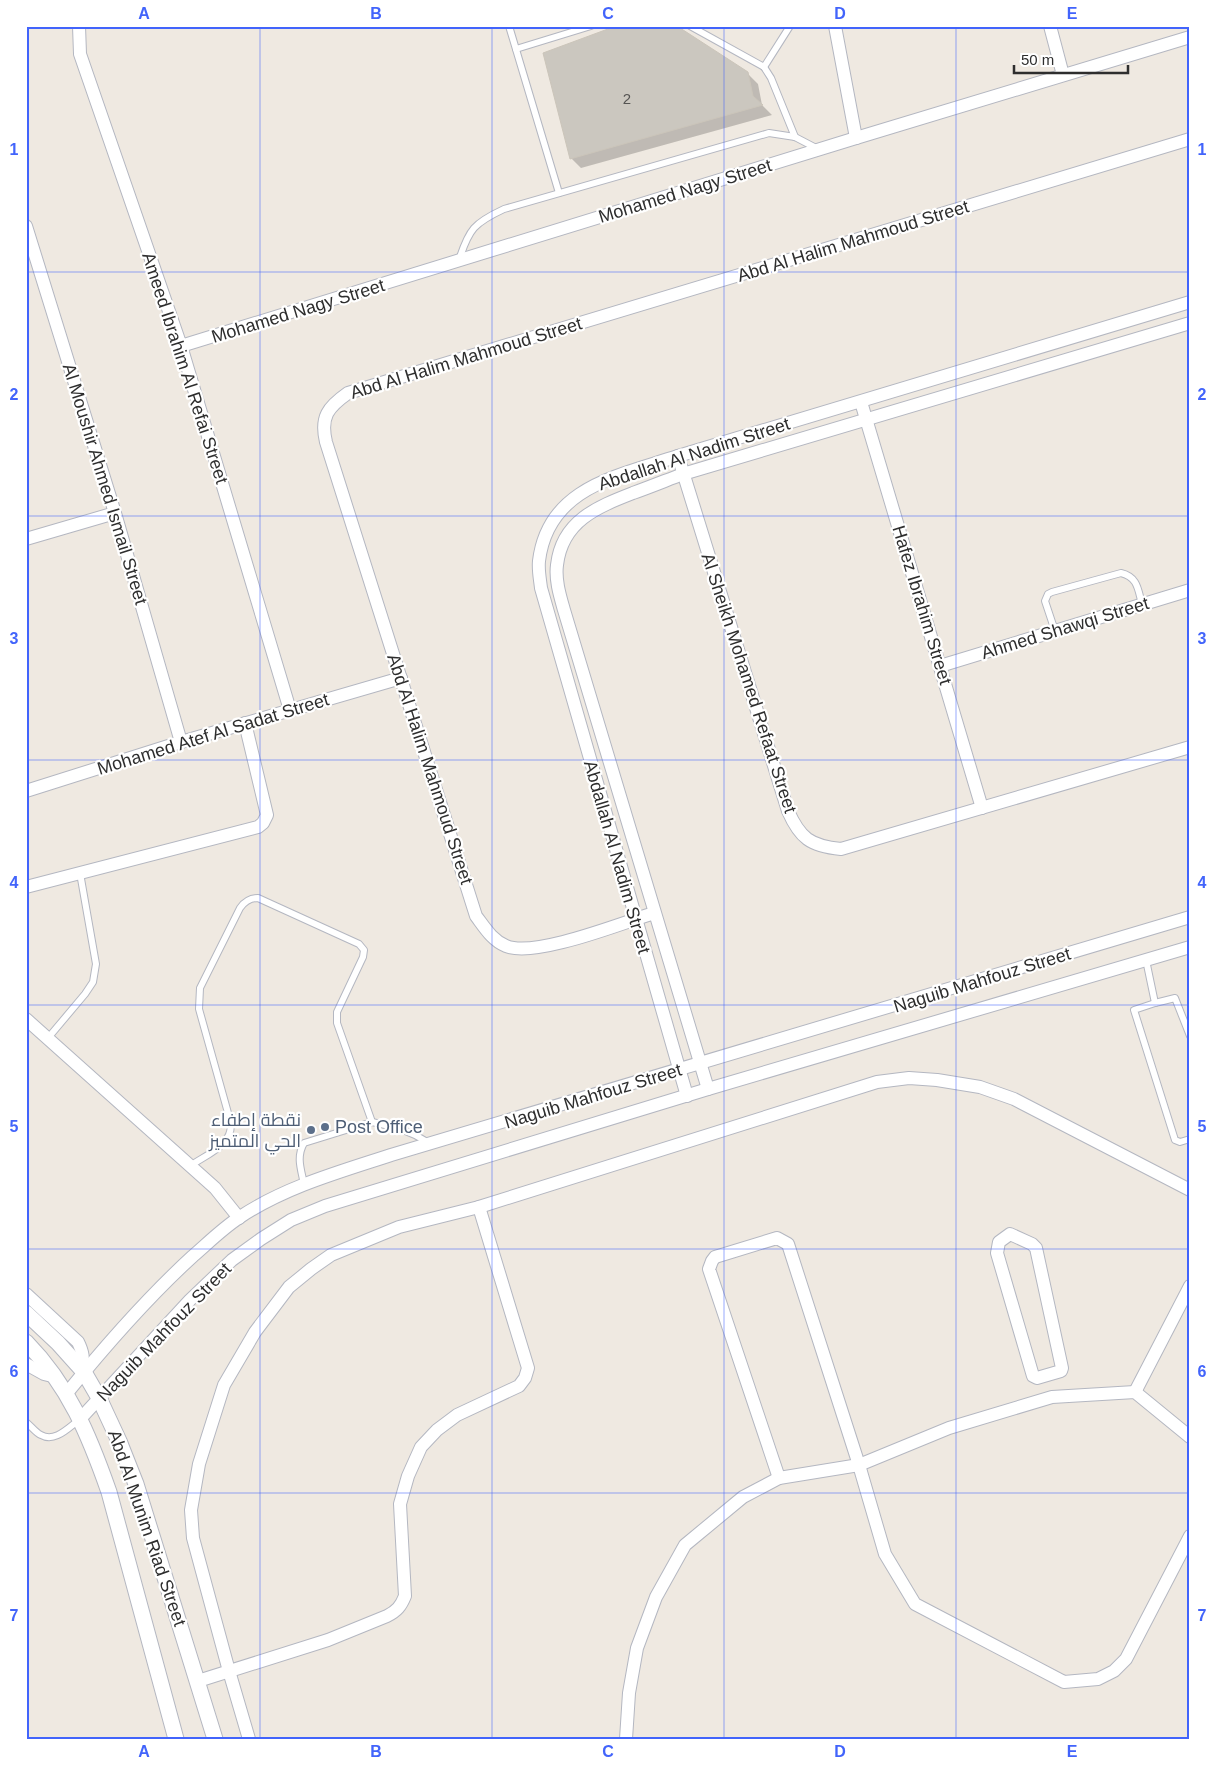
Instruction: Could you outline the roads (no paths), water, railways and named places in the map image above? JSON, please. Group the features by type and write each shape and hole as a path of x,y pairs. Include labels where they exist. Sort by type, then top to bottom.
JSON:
{"street":[{"name":"Ameed Ibrahim Al Refai Street","path":"79,26 80,54 181,346 290,710"},
{"path":"835,26 856,138"},
{"path":"1050,26 1063,75"},
{"name":"Mohamed Nagy Street","path":"181,346 819,149 1190,37"},
{"name":"Abd Al Halim Mahmoud Street","path":"654,913 544,947 525,949 506,946 490,936 476,916 324,433 325,418 332,404 348,393 1190,139"},
{"name":"Al Moushir Ahmed Ismail Street","path":"26,226 115,513 181,742"},
{"name":"Abdallah Al Nadim Street","path":"686,1096 547,615 541,588 539,563 544,536 557,513 577,495 599,482 678,456 1190,302"},
{"name":"Abdallah Al Nadim Street","path":"708,1089 558,588 557,565 562,544 574,526 589,512 602,505 683,474 1190,323"},
{"name":"Hafez Ibrahim Street","path":"861,402 982,808"},
{"name":"Al Sheikh Mohamed Refaat Street","path":"678,456 788,810 795,827 807,840 823,848 841,849 1190,747"},
{"path":"26,539 115,513"},
{"name":"Ahmed Shawqi Street","path":"940,666 1190,590"},
{"name":"Mohamed Atef Al Sadat Street","path":"26,791 181,742 401,678"},
{"path":"26,887 258,827 263,823 267,815 245,723"},
{"name":"Naguib Mahfouz Street","path":"66,1393 83,1371 168,1278 213,1238 239,1218 264,1203 304,1184 430,1144 1190,917"},
{"name":"Naguib Mahfouz Street","path":"81,1418 190,1300 232,1260 291,1220 325,1206 708,1089 1190,947"},
{"path":"26,1019 215,1188 239,1218"},
{"path":"250,1739 229,1671 193,1538 191,1510 200,1464 224,1385 255,1332 289,1287 331,1255 398,1227 479,1207 877,1082 909,1078 938,1080 980,1087 1014,1099 1190,1190"},
{"path":"198,1681 328,1640 396,1612 401,1606 406,1596 400,1504 408,1476 421,1447 437,1430 457,1415 519,1386 525,1378 528,1368 479,1207"},
{"path":"1010,1234 1032,1244 1036,1248 1062,1368 1061,1371 1048,1376 1036,1378 1034,1376 997,1253 999,1242 1010,1234"},
{"path":"779,1478 709,1269 715,1257 773,1238 783,1240 788,1244 859,1465 885,1554 915,1604 1064,1682 1098,1679 1114,1670 1126,1659 1190,1536"},
{"path":"1135,1392 1190,1286"},
{"path":"26,1294 78,1342 84,1360 83,1371"},
{"name":"Abd Al Munim Riad Street","path":"26,1313 58,1343 83,1371 99,1398 120,1441 136,1484 215,1739"},
{"name":"Abd Al Munim Riad Street","path":"26,1342 56,1377 81,1418 96,1454 109,1492 176,1739"},
{"path":"26,1364 44,1374 56,1377"},
{"path":"1048,1376 1052,1397"},
{"path":"626,1739 629,1693 637,1648 656,1597 685,1545 743,1497 779,1478 859,1465 949,1428 1052,1397 1135,1392 1190,1437"}],"lane":[{"path":"509,26 559,193"},
{"path":"516,49 591,26"},
{"path":"690,26 764,67 771,78 795,137"},
{"path":"764,67 790,26"},
{"path":"459,261 466,238 482,220 504,209 769,132 795,137 819,149"},
{"path":"1055,631 1045,601 1048,594 1052,592 1121,573 1127,574 1134,579 1142,604"},
{"path":"48,1038 85,994 93,982 95,973 96,964 80,873"},
{"path":"190,1166 227,1142 231,1132 230,1120 199,1009 198,994 240,908 243,903 253,898 258,898 362,946 364,953 337,1012 337,1023 372,1122"},
{"path":"1146,960 1155,1002"},
{"path":"1190,1036 1177,1000 1173,998 1155,1002 1134,1011 1175,1140 1180,1142 1190,1139"},
{"path":"304,1184 298,1159 299,1151 304,1143 372,1122 398,1128 430,1144"},
{"path":"26,1422 40,1435 48,1438 57,1436 81,1418"}],"place":[{"name":"Post Office","path":"325,1127"},
{"name":"نقطة إطفاء الحي المتميز","path":"311,1130"}]}
